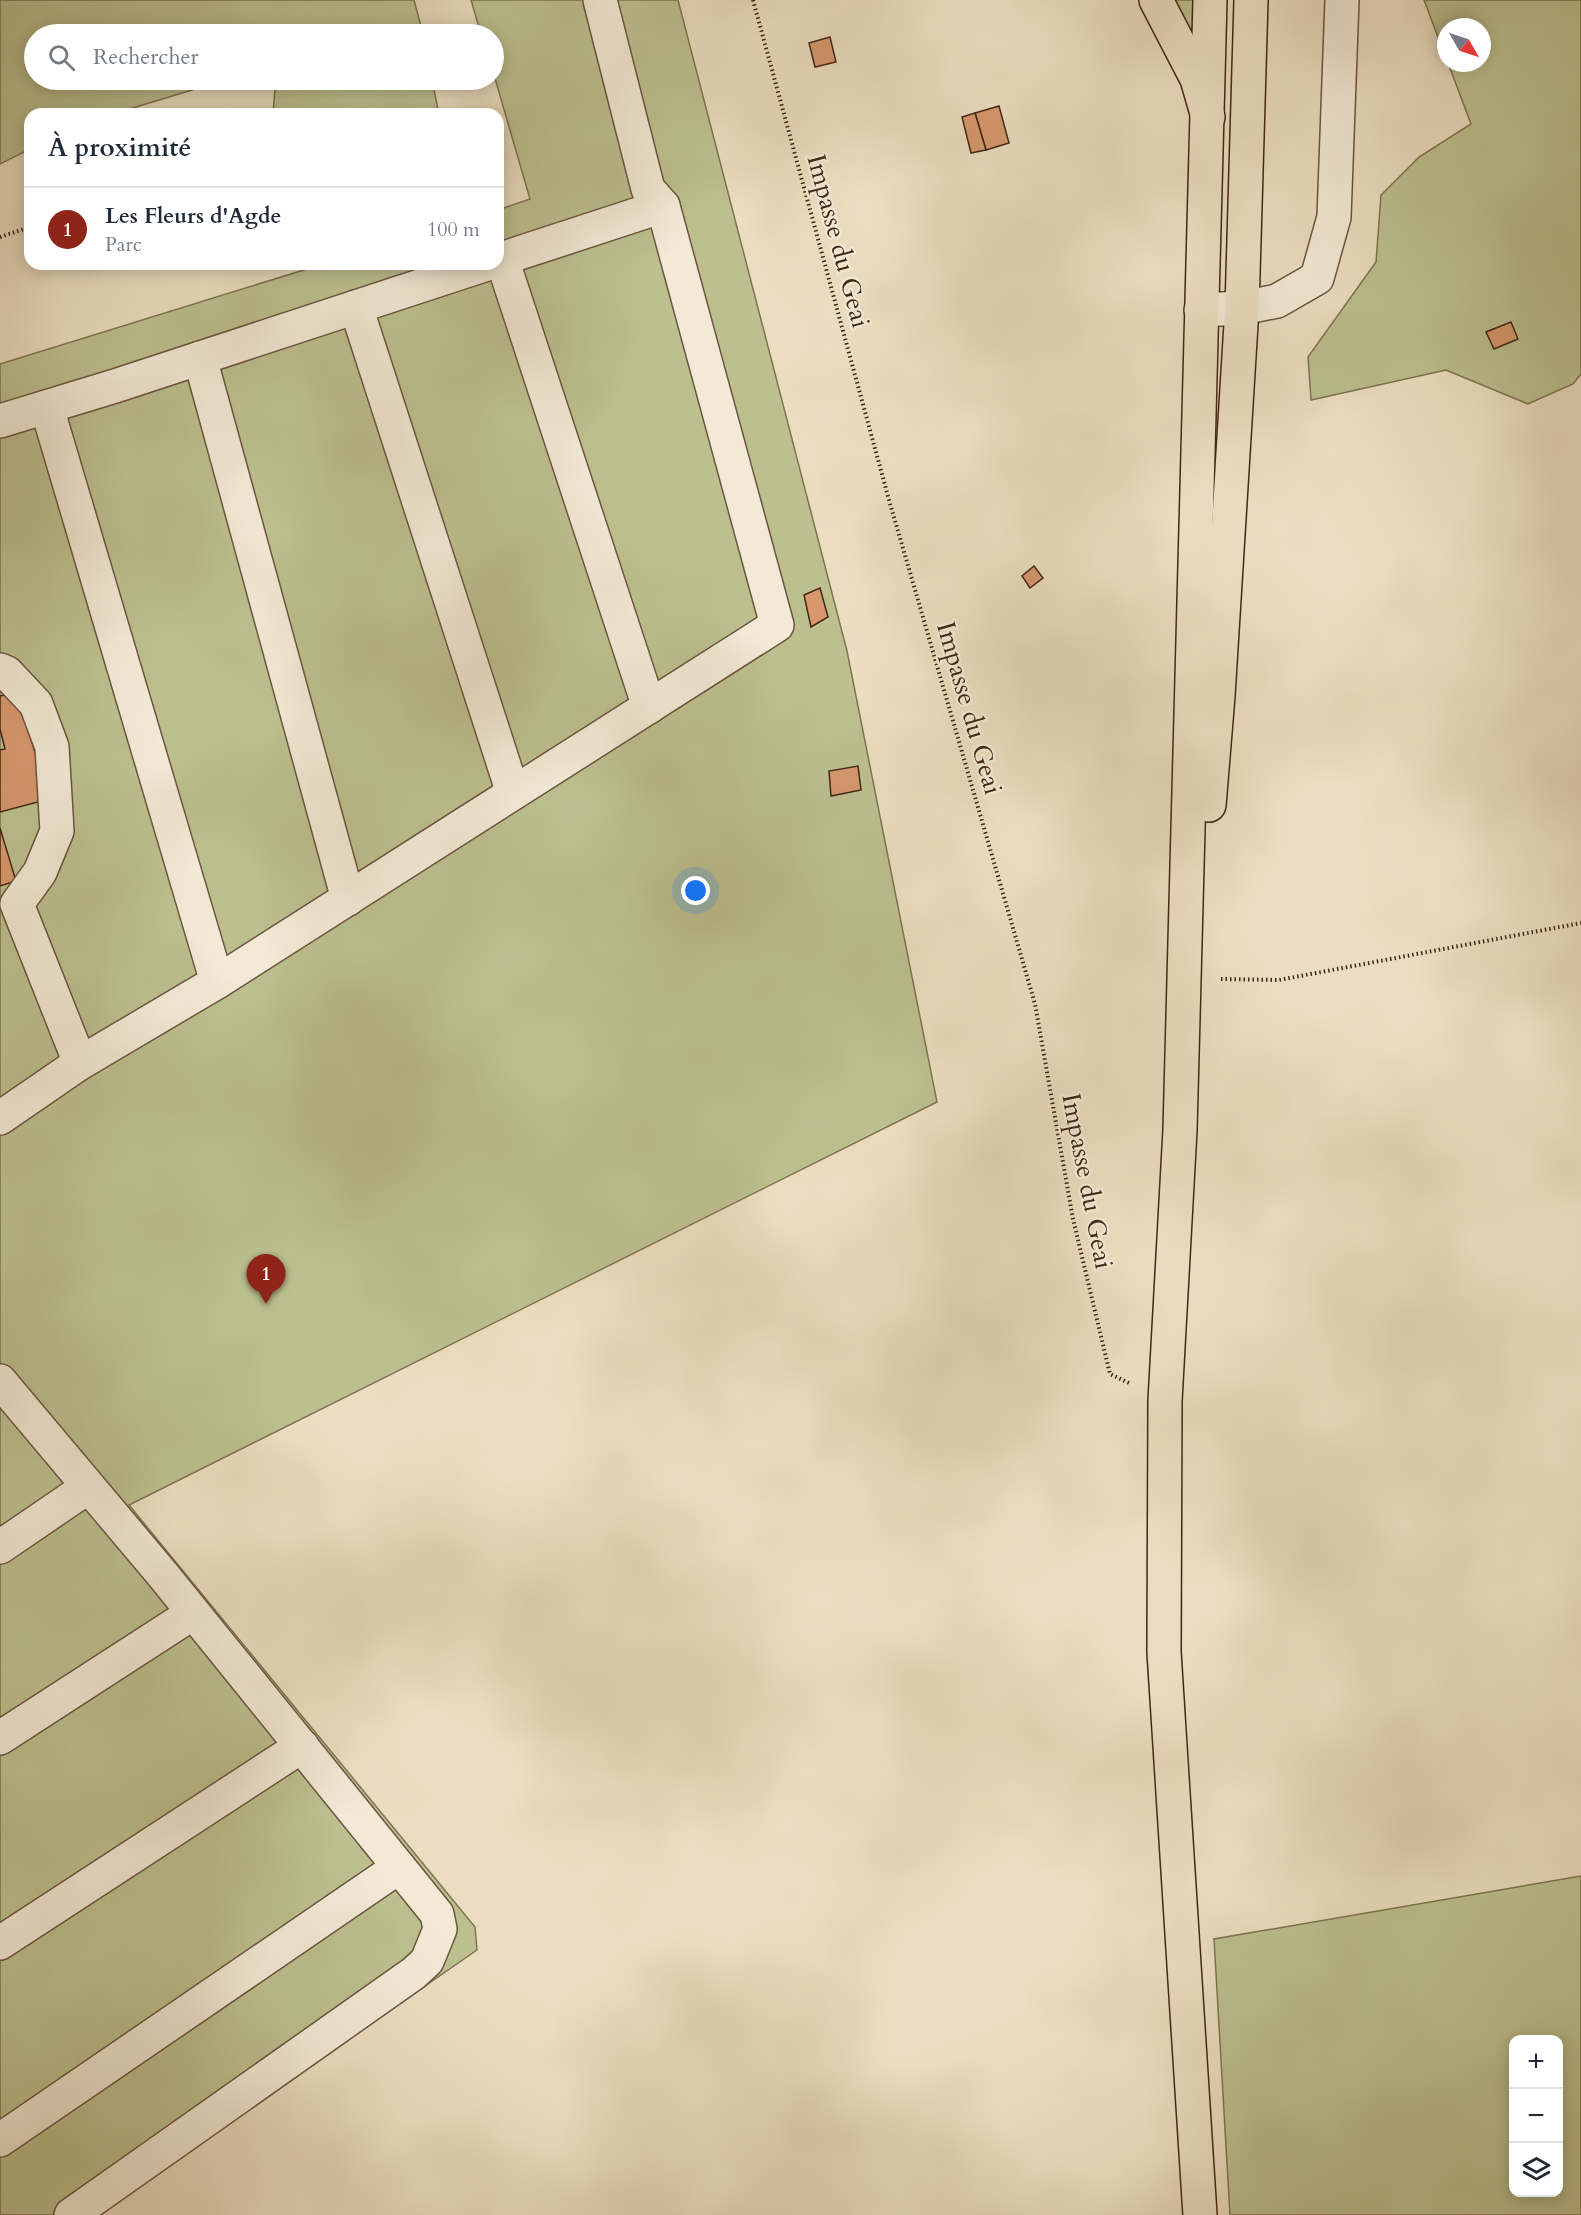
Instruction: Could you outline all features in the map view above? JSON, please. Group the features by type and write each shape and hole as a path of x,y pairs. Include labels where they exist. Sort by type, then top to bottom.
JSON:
{"main road":[{"path":"1156,0 1197,79 1208,117"},
{"path":"1200,2215 1164,1652 1165,1401 1180,1130 1210,0"},
{"path":"1180,1130 1218,696 1242,308 1251,0"}],"street":[{"path":"0,1118 80,1064 217,982 777,625 663,206 648,189 600,0"},
{"path":"1201,310 1242,308 1277,301 1317,278 1334,217 1342,0"},
{"path":"504,258 663,206"},
{"path":"0,421 47,408 468,270"},
{"path":"498,270 649,707"},
{"path":"356,307 513,793"},
{"path":"200,358 348,899"},
{"path":"47,408 217,982"},
{"path":"0,670 7,673 36,704 51,747 57,831 40,872 16,904 80,1064"},
{"path":"0,1381 193,1613 437,1914 440,1929 427,1960 414,1972 71,2215"},
{"path":"0,1547 88,1487"},
{"path":"0,1738 193,1613"},
{"path":"0,1943 302,1746"},
{"path":"0,2139 399,1867"}],"path":[{"name":"Impasse du Geai","path":"753,0 889,500 1035,1004 1073,1219 1110,1374 1165,1401"},
{"path":"0,237 24,229"},
{"path":"1193,979 1279,980 1581,923"}],"green space":[{"path":"0,0 414,0 420,24 24,24 24,90 192,90 133,108 24,108 24,152 0,164"},
{"path":"471,0 678,0 847,651 937,1102 129,1505 475,1927 477,1950 95,2215 0,2215 0,364 304,270 504,270 504,208 530,199 498,90 504,90 504,24 478,24"},
{"path":"1173,0 1198,0 1194,37"},
{"path":"1424,0 1581,0 1581,374 1573,384 1528,404 1446,370 1311,400 1308,357 1376,262 1381,195 1419,157 1471,124 1451,72 1491,72 1491,18 1437,18 1437,34"},
{"path":"275,90 434,90 438,108 273,108"},
{"path":"1581,1876 1581,2215 1230,2215 1214,1939"}],"building":[{"path":"830,37 836,62 815,67 809,43"},
{"path":"999,106 1009,143 986,150 975,113"},
{"path":"975,113 986,150 971,153 962,117"},
{"path":"1511,322 1518,339 1494,349 1486,332"},
{"path":"1034,566 1043,578 1030,588 1022,576"},
{"path":"820,588 828,617 811,627 804,595"},
{"path":"17,692 49,799 0,812 0,750 5,749 0,729 0,696"},
{"path":"858,766 861,790 831,796 829,771"},
{"path":"0,828 16,881 0,886"}],"place":[{"name":"Les Fleurs d'Agde","path":"266,1304"}]}
